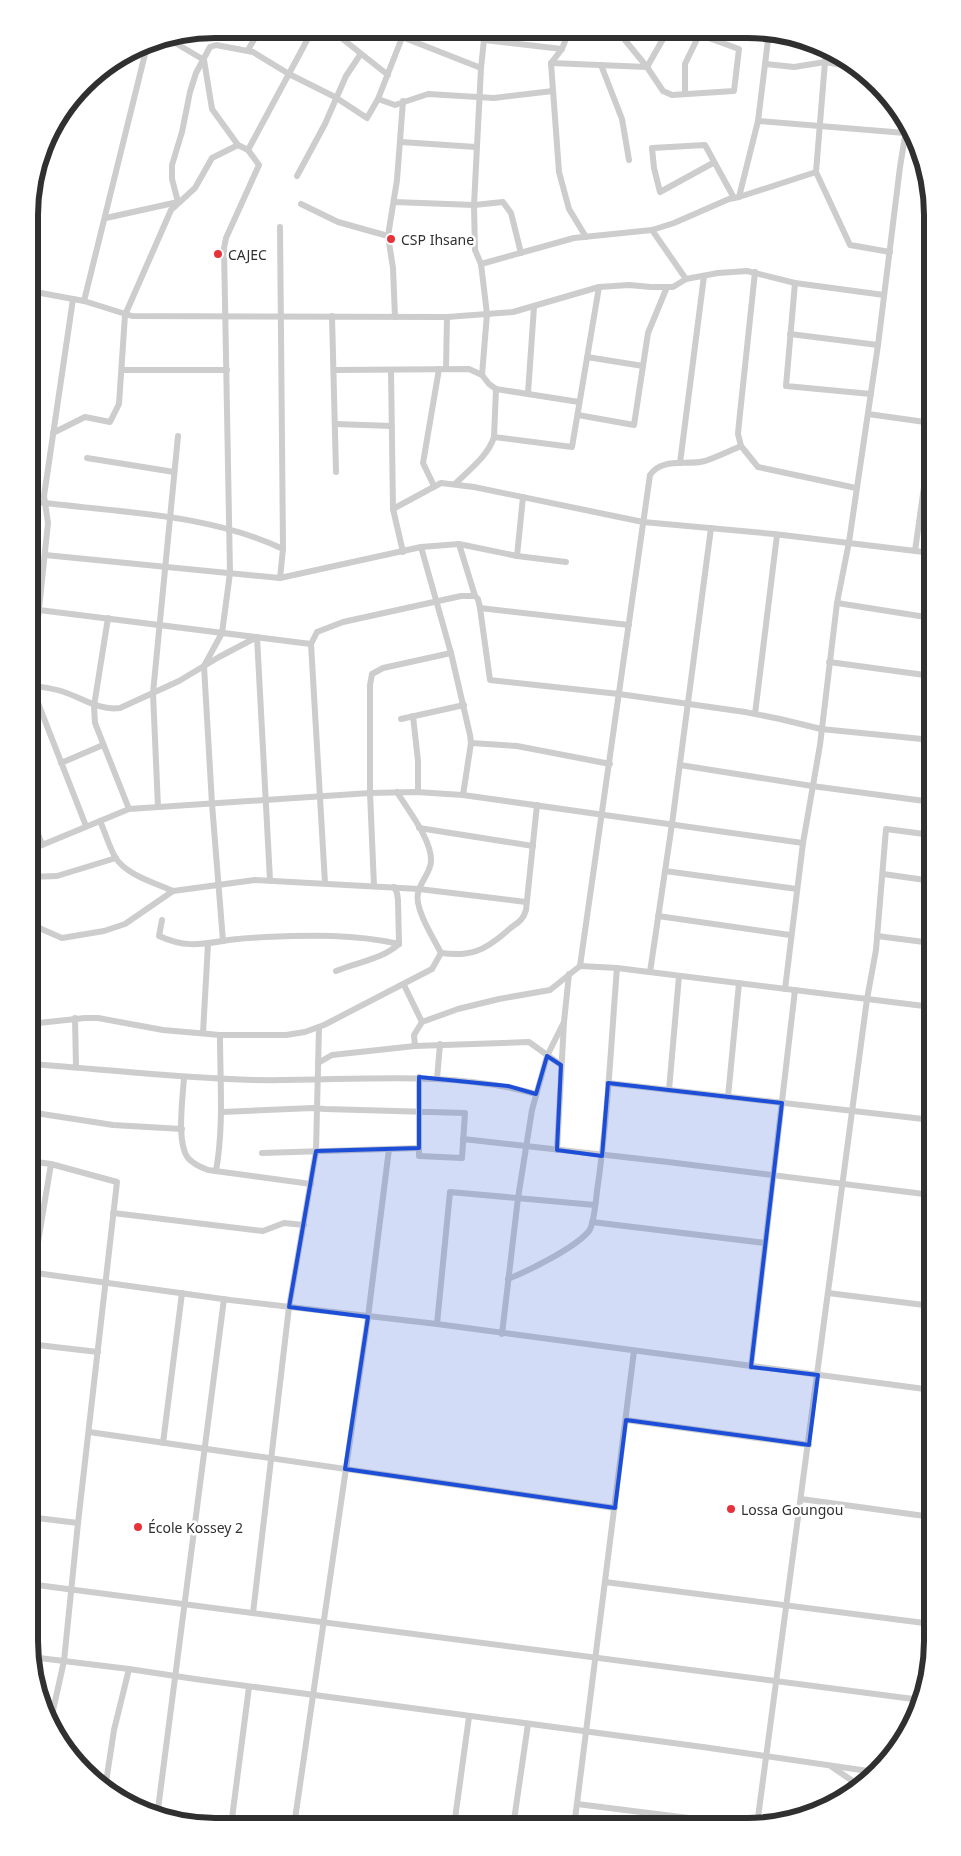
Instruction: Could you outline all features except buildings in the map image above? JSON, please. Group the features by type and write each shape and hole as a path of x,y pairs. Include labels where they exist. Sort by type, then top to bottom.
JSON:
{"street":[{"path":"248,50 255,38"},
{"path":"248,150 309,38"},
{"path":"342,38 388,75"},
{"path":"178,202 172,179 172,165 196,73 210,47 216,45 248,50 289,74 335,97 366,118 378,99 402,38"},
{"path":"405,38 481,68"},
{"path":"516,44 517,38"},
{"path":"566,38 562,49 551,63 559,172 569,209 586,237"},
{"path":"623,38 648,67 663,91 672,95 734,91 739,49 710,38"},
{"path":"648,67 664,38"},
{"path":"685,94 685,64 697,38"},
{"path":"737,198 758,121 768,39"},
{"path":"482,375 487,314 480,264 475,250 474,206 476,147 484,40 562,49"},
{"path":"175,42 204,60 212,109 238,144 248,150 259,165 226,238 224,248 230,573 222,633 204,666 212,804 223,941"},
{"path":"84,301 146,52"},
{"path":"297,176 325,124 335,97 360,54"},
{"path":"825,56 816,172 850,245 890,252"},
{"path":"766,64 794,67 824,62 842,65"},
{"path":"551,63 648,67"},
{"path":"601,66 622,119 629,160"},
{"path":"378,99 391,105 420,96 436,94 494,98 553,91"},
{"path":"395,316 388,236 401,142 403,101"},
{"path":"758,121 903,133"},
{"path":"785,989 790,935 803,843 821,729 837,603 849,542 871,394 905,137"},
{"path":"401,142 476,147"},
{"path":"53,433 85,417 110,422 119,404 123,370 125,315 171,210 195,188 212,158 238,144"},
{"path":"713,163 660,192 654,168 652,148 704,145 713,163 737,198"},
{"path":"480,264 574,238 652,230 737,198 816,172"},
{"path":"106,218 178,202"},
{"path":"394,202 474,206 503,202 507,206 515,227 521,253"},
{"path":"301,204 338,222 388,236"},
{"path":"280,227 284,549 280,578"},
{"path":"652,230 686,279"},
{"path":"38,293 84,301 132,316 447,317 513,312 599,288 629,285 673,287 686,279 718,272 747,271 795,283 884,295"},
{"path":"755,272 738,434 741,446 758,467 856,488"},
{"path":"680,464 704,276"},
{"path":"795,283 786,386 871,394"},
{"path":"578,415 634,425 648,333 668,287"},
{"path":"494,437 572,447 599,288"},
{"path":"38,625 48,523 45,503 53,433 73,299"},
{"path":"528,393 534,307"},
{"path":"332,316 336,472"},
{"path":"434,486 422,464 442,369 447,317"},
{"path":"790,334 878,345"},
{"path":"587,357 643,366"},
{"path":"123,370 227,370"},
{"path":"334,370 469,370 482,375 489,384 496,388 579,402"},
{"path":"391,370 393,509 403,552"},
{"path":"455,484 486,452 494,437 496,388"},
{"path":"868,414 924,422"},
{"path":"335,424 392,426"},
{"path":"158,807 154,693 178,436"},
{"path":"580,966 650,475 655,468 664,464 707,460 741,446"},
{"path":"87,458 174,472"},
{"path":"393,509 441,482 643,522 849,542 924,552"},
{"path":"915,551 924,487"},
{"path":"516,556 523,497"},
{"path":"38,502 140,512 229,529 264,540 284,549"},
{"path":"650,972 712,528"},
{"path":"755,714 777,535"},
{"path":"45,555 280,578 422,547 459,544 516,556 566,562"},
{"path":"459,544 475,596 478,599 490,680 619,694 755,714 780,718 821,729 924,739"},
{"path":"422,547 464,705 471,743 463,795"},
{"path":"326,884 312,644 317,632 325,627 436,601 461,596 475,596"},
{"path":"837,603 924,617"},
{"path":"480,608 629,625"},
{"path":"40,610 312,644"},
{"path":"108,618 94,706 94,723 129,808"},
{"path":"38,687 60,691 94,706 120,708 179,681 257,637"},
{"path":"257,637 270,880"},
{"path":"374,886 370,794 370,685 372,674 383,668 450,652"},
{"path":"829,662 924,675"},
{"path":"38,705 86,826"},
{"path":"400,719 464,705"},
{"path":"413,716 418,760 418,792"},
{"path":"471,743 517,746 610,764"},
{"path":"61,763 103,745"},
{"path":"680,765 812,786 924,801"},
{"path":"397,792 427,842 431,861 417,894 418,903 429,931 441,953"},
{"path":"38,846 129,808 397,792 463,795 803,843"},
{"path":"441,953 466,954 492,944 524,917 537,805"},
{"path":"100,821 116,858 128,869 173,891"},
{"path":"419,828 533,846"},
{"path":"759,1818 842,1184 867,999 876,950 886,829 924,835"},
{"path":"38,834 42,844"},
{"path":"38,877 57,876 116,858"},
{"path":"665,871 797,889"},
{"path":"882,874 924,880"},
{"path":"38,928 62,938 104,931 125,924 173,891 255,880 420,889 526,902"},
{"path":"336,971 388,954 399,944 398,900 394,887"},
{"path":"658,916 790,935"},
{"path":"162,920 160,936 173,942 190,945 314,935 375,939 399,944"},
{"path":"877,936 924,942"},
{"path":"202,1033 208,944"},
{"path":"38,1023 75,1018 98,1018 163,1030 220,1035 286,1035 305,1032 404,985 432,969 441,953"},
{"path":"415,1046 414,1035 422,1022 498,999 550,990 580,966 617,968 924,1006"},
{"path":"508,1279 525,1272 576,1242 590,1230 602,1156 617,968"},
{"path":"557,1150 564,1022 569,974"},
{"path":"669,1090 679,976"},
{"path":"728,1097 738,983"},
{"path":"404,985 422,1022"},
{"path":"751,1366 794,990"},
{"path":"75,1018 76,1067"},
{"path":"502,1334 518,1198 532,1110 547,1056 564,1022"},
{"path":"253,1613 289,1307 316,1151 319,1027"},
{"path":"216,1172 221,1147 220,1035"},
{"path":"318,1063 332,1055 415,1046 529,1042 562,1066"},
{"path":"438,1078 440,1044"},
{"path":"38,1065 220,1079 438,1078 508,1086 536,1094"},
{"path":"184,1077 182,1145 188,1157 197,1166 216,1172 311,1184"},
{"path":"222,1112 317,1109 419,1111 465,1112 462,1158 419,1156 419,1111 418,1077"},
{"path":"608,1084 924,1119"},
{"path":"38,1113 113,1125 182,1129"},
{"path":"464,1139 924,1194"},
{"path":"295,1818 368,1317 389,1148"},
{"path":"262,1154 419,1148"},
{"path":"38,1162 117,1182 64,1661 53,1712"},
{"path":"38,1234 51,1164"},
{"path":"437,1324 450,1192 595,1204"},
{"path":"113,1212 263,1231 284,1222 304,1224"},
{"path":"592,1222 765,1243"},
{"path":"38,1273 224,1299 437,1324 634,1352 924,1389"},
{"path":"828,1292 924,1305"},
{"path":"163,1443 182,1293"},
{"path":"158,1809 224,1299"},
{"path":"38,1345 98,1352"},
{"path":"575,1818 634,1352"},
{"path":"626,1420 808,1445"},
{"path":"89,1432 615,1508"},
{"path":"801,1499 924,1516"},
{"path":"38,1518 78,1523"},
{"path":"606,1582 924,1622"},
{"path":"38,1585 914,1699"},
{"path":"38,1658 868,1771"},
{"path":"106,1781 114,1730 129,1669"},
{"path":"233,1818 249,1687"},
{"path":"455,1818 469,1717"},
{"path":"514,1818 528,1724"},
{"path":"830,1765 854,1782"},
{"path":"577,1804 689,1818"}],"highlighted area":[{"path":"547,1056 561,1065 557,1150 602,1156 608,1083 782,1103 751,1367 818,1375 809,1445 626,1420 615,1508 345,1469 368,1317 289,1307 316,1151 419,1148 419,1077 508,1086 536,1094"}],"place":[{"name":"CSP Ihsane","path":"391,239"},
{"name":"CAJEC","path":"218,254"},
{"name":"Lossa Goungou","path":"731,1509"},
{"name":"École Kossey 2","path":"138,1527"}]}
